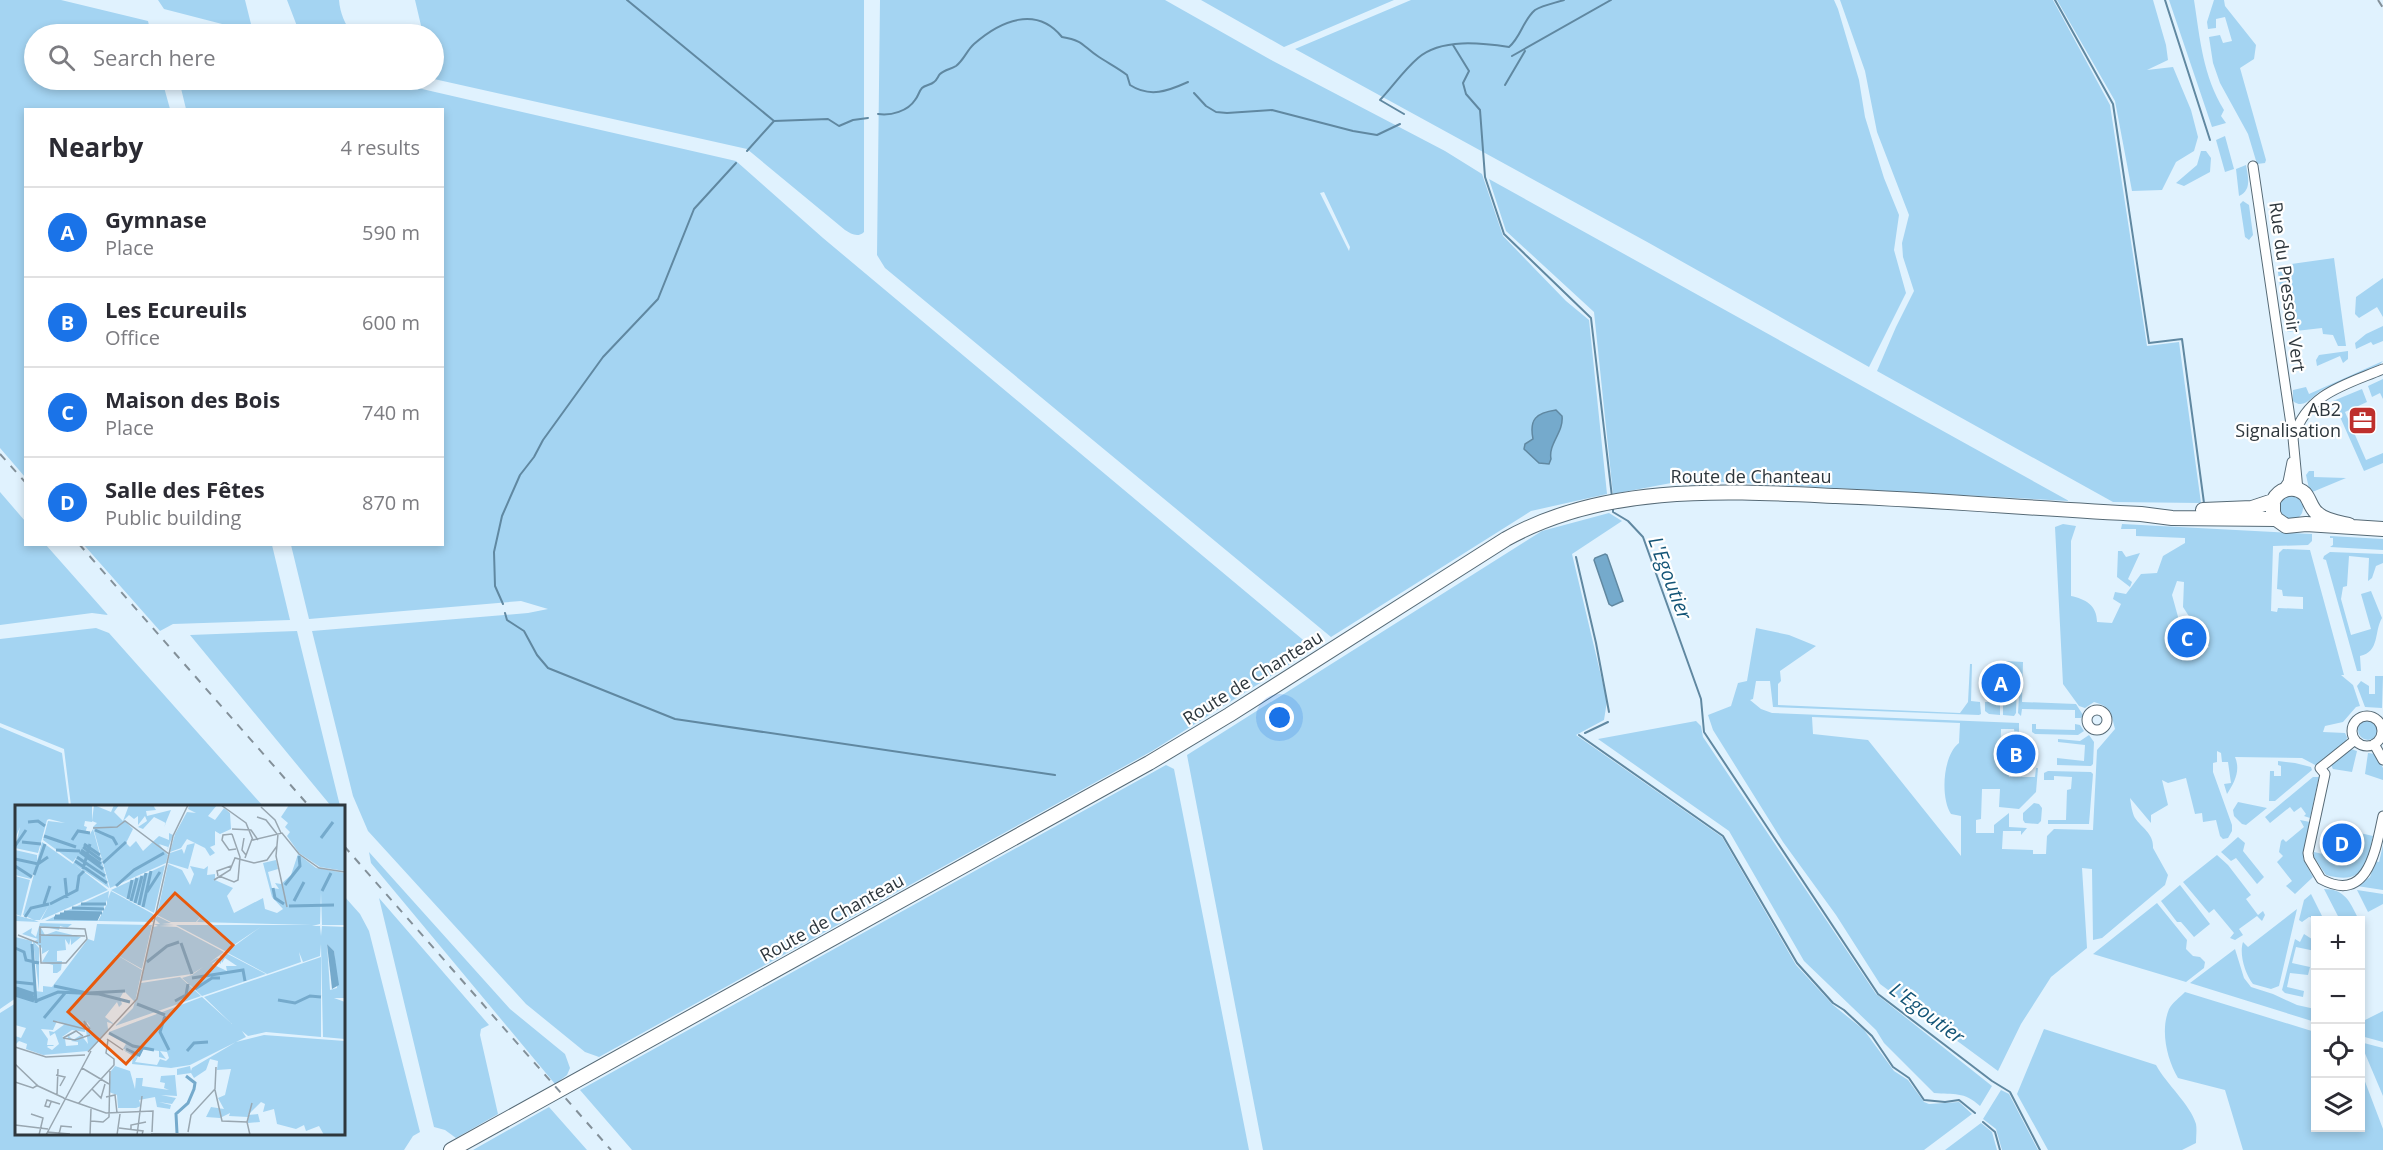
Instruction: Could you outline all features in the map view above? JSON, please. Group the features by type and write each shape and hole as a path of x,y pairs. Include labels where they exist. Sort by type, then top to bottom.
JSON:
{"main road":[{"name":"Route de Chanteau","path":"2141,514 2252,508 2289,489 2298,490 2305,495 2310,505 2322,518 2349,525 2383,528"},
{"name":"Route de Chanteau","path":"452,1150 1149,763 1529,526 1561,514 1605,504 1699,492 1775,493 2141,514 2172,518 2276,519 2286,526 2349,525"},
{"path":"2276,519 2273,513 2277,496"},
{"path":"2298,525 2308,516 2310,505"}],"street":[{"name":"Rue du Pressoir Vert","path":"2253,166 2298,490"},
{"path":"2293,443 2308,408 2317,400 2383,369"},
{"name":"Rue du Pressoir Vert","path":"2277,496 2288,482 2292,469 2293,443"},
{"path":"2362,716 2371,716 2379,721 2382,729 2381,738 2374,744 2365,746 2355,740 2352,729 2355,721 2362,716"},
{"path":"2355,740 2320,768 2325,774 2308,853 2321,879 2344,885 2355,881 2367,872 2373,861 2383,816"},
{"path":"2374,744 2383,760"}],"shaded area":[{"path":"0,0 61,0 148,21 149,24 24,24 24,90 165,90 170,108 24,108 24,476 0,448"},
{"path":"158,0 245,0 251,24 222,24 164,9"},
{"path":"287,0 339,0 340,10 346,24 296,24"},
{"path":"415,0 864,0 864,232 857,235 845,230 747,149 444,81 444,24 421,24"},
{"path":"880,0 1165,0 1273,61 1445,151 1482,174 1503,236 1566,301 1589,320 1607,494 1531,511 1331,637 885,268 877,255","holes":["1324,192 1350,247 1349,251 1320,193"]},
{"path":"1201,0 1394,0 1284,47"},
{"path":"1411,0 1834,0 1859,80 1865,117 1884,178 1899,215 1894,250 1906,293 1869,367 1649,243 1295,49"},
{"path":"1840,0 2053,0 2110,105 2147,346 2179,342 2201,503 2113,502 1877,371 1914,291 1903,257 1902,243 1909,215 1877,132 1865,71"},
{"path":"2057,0 2153,0 2168,60 2147,70 2173,67 2191,110 2198,137 2194,151 2176,162 2162,190 2132,191 2115,101"},
{"path":"2169,0 2194,0 2207,71 2224,110 2221,116 2226,123 2212,127"},
{"path":"2214,0 2224,0 2225,6 2256,45 2254,59 2240,68 2265,163 2257,164 2248,134 2220,83 2213,63 2209,37 2220,35 2223,43 2232,41 2225,17 2216,19 2216,28 2208,29 2207,22"},
{"path":"181,90 427,90 736,161 823,238 1314,649 1152,751 599,1057 585,1052 526,1004 368,831 353,796 312,631 528,613 548,609 521,601 309,619 291,546 444,546 444,108 186,108"},
{"path":"2225,136 2234,169 2225,172 2216,140"},
{"path":"2201,151 2206,151 2211,158 2210,172 2184,186 2176,183 2197,165"},
{"path":"2246,165 2247,187 2239,196 2236,169"},
{"path":"1489,179 2069,501 1687,480 1613,494 1594,312 1506,231"},
{"path":"2243,201 2249,205 2253,235 2249,240 2245,237 2240,204"},
{"path":"2334,258 2346,346 2338,346 2333,335 2323,334 2322,328 2287,332 2277,266"},
{"path":"2383,278 2383,317 2377,307 2359,318 2355,314 2356,297"},
{"path":"2383,326 2383,341 2373,345 2371,342 2356,349 2355,343 2366,334"},
{"path":"2348,351 2348,359 2343,363 2340,356 2317,366 2316,360 2319,355"},
{"path":"2383,361 2364,373 2320,391 2305,403 2297,404 2293,401 2293,390 2306,387 2309,394"},
{"path":"2383,379 2383,399 2380,393 2372,397 2368,386"},
{"path":"2362,389 2367,402 2345,412 2366,460 2383,453 2383,463 2364,471 2333,401"},
{"path":"1556,410 1562,416 1562,422 1552,448 1551,459 1549,464 1539,463 1524,449 1525,444 1533,439 1532,426 1536,418 1543,413"},
{"path":"2309,471 2314,471 2314,477 2346,478 2310,493 2306,475"},
{"path":"0,492 24,520 24,546 47,546 108,615 92,613 0,625"},
{"path":"2291,496 2300,499 2303,508 2300,517 2291,520 2282,517 2279,508 2282,499"},
{"path":"1609,513 1622,521 1572,554 1607,701 1604,720 1576,735 1722,837 1796,965 1833,1005 1864,1030 1894,1071 1908,1080 1924,1102 1929,1104 1959,1102 1972,1114 1924,1150 1263,1150 1187,755 1542,531"},
{"path":"2063,524 2076,526 2071,541 2071,596 2081,599 2092,607 2097,622 2112,623 2121,604 2113,599 2115,592 2126,594 2141,574 2157,573 2163,556 2185,543 2185,538 2136,536 2136,529 2121,529 2122,524 2312,534 2312,541 2308,545 2273,546 2271,611 2277,612 2278,608 2303,609 2303,597 2283,596 2282,590 2277,589 2279,553 2283,549 2310,550 2344,675 2341,675 2353,685 2360,706 2356,707 2343,722 2325,726 2323,732 2345,733 2346,742 2317,766 2302,758 2235,757 2237,772 2227,794 2224,784 2231,783 2228,762 2222,762 2221,753 2217,751 2217,762 2213,763 2213,772 2232,825 2228,838 2223,839 2220,836 2216,820 2203,822 2202,813 2195,814 2186,778 2168,783 2162,780 2168,805 2151,815 2151,823 2130,798 2134,816 2150,835 2153,848 2168,875 2165,885 2102,938 2093,940 2092,869 2082,868 2087,948 2051,977 2021,1024 1998,1071 1880,984 1836,915 1783,842 1713,730 1708,715 1731,706 1738,683 1747,681 1756,628 1789,635 1816,646 1780,671 1778,705 1960,713 1968,702 1970,664 1972,664 1971,701 1980,702 1981,714 1979,715 1773,707 1770,681 1756,681 1753,699 1750,700 1761,709 1772,713 2019,723 2019,737 2015,736 2014,729 2001,729 2000,767 2009,768 2009,777 2035,777 2036,768 2038,768 2036,792 2019,809 1999,807 2000,789 1982,789 1981,819 1976,820 1976,833 1994,833 1994,825 2009,813 2009,827 2027,828 2021,835 2021,831 2003,831 2002,849 2033,850 2033,854 2046,854 2047,836 2054,829 2093,830 2097,750 2115,729 2108,709 2094,702 2085,708 2079,706 2063,684 2055,527","holes":["2177,581 2184,582 2183,607 2209,647 2191,656 2178,652 2166,635 2180,624 2172,595","1812,717 1960,723 1959,743 1949,757 1944,787 1951,814 1961,816 1961,856 1868,740 1813,734"]},
{"path":"2330,536 2383,539 2383,550 2330,547 2333,545 2333,538"},
{"path":"85,546 272,546 290,620 173,624 160,631"},
{"path":"2118,551 2122,551 2126,557 2140,553 2128,579 2132,582 2130,587 2117,577"},
{"path":"2330,552 2383,554 2383,563 2376,566 2372,578 2368,581 2369,558 2349,556 2347,586 2343,587 2341,599 2351,635 2371,629 2361,594 2371,591 2382,618 2374,646 2366,654 2360,656 2361,671 2357,671 2326,560 2323,559"},
{"path":"1605,554 1623,601 1612,606 1609,604 1594,560"},
{"path":"96,628 109,633 262,805 71,805 64,749 0,723 0,639"},
{"path":"297,631 340,805 330,805 190,635"},
{"path":"2006,661 2023,662 2022,702 2076,704 2083,715 2081,718 2075,718 2075,710 2022,709 2021,716 2018,713 2020,680 2017,680 2016,713 2014,716 2003,715 2003,703 2011,702 2012,678 2005,678"},
{"path":"2375,676 2383,676 2382,708 2365,707 2357,686 2361,681 2369,686 2369,694 2375,694"},
{"path":"1989,689 1994,689 1993,702 2000,703 2000,715 1989,714 1985,711 1985,702 1989,702"},
{"path":"2368,720 2375,723 2378,730 2375,737 2368,740 2361,737 2358,730 2361,723"},
{"path":"1696,721 1701,726 1703,737 1876,994 1992,1086 1980,1106 1964,1096 1934,1093 1884,1043 1876,1030 1804,961 1729,831 1598,739"},
{"path":"2032,724 2036,724 2036,729 2075,730 2075,724 2080,725 2084,731 2078,735 2035,734 2032,732"},
{"path":"0,727 62,753 69,805 15,805 15,999 0,1009"},
{"path":"2089,735 2094,742 2091,766 2057,765 2057,758 2084,761 2085,745 2058,742 2058,739 2080,741"},
{"path":"2351,749 2357,751 2352,772 2333,769 2331,765"},
{"path":"2368,753 2376,754 2383,768 2383,780 2365,774"},
{"path":"2278,761 2311,767 2312,770 2275,801 2269,801 2270,771 2274,771 2274,776 2281,776 2281,766 2278,765"},
{"path":"1166,765 1174,769 1249,1150 632,1150 580,1090"},
{"path":"2048,771 2091,772 2093,774 2089,824 2048,824 2048,820 2066,820 2067,790 2071,789 2072,777 2054,776 2054,780 2044,780 2044,773"},
{"path":"2313,777 2319,777 2310,818 2304,816 2306,814 2301,807 2294,812 2290,807 2270,823 2265,817"},
{"path":"2238,802 2267,808 2246,825 2234,816 2233,810"},
{"path":"2034,803 2039,804 2042,808 2041,821 2038,824 2025,823 2023,813"},
{"path":"2300,820 2310,822 2303,859 2313,877 2295,894 2286,886 2292,881 2277,862 2283,856 2279,852 2281,841 2283,839 2286,842 2304,827"},
{"path":"2360,833 2373,836 2368,857 2361,871 2348,877 2326,875 2314,857 2314,852 2327,855 2336,866 2352,860"},
{"path":"2238,837 2245,843 2243,851 2264,877 2257,884 2236,858 2231,861 2221,852"},
{"path":"2383,845 2383,890 2357,886 2370,877 2375,861 2379,862"},
{"path":"369,852 510,1009 565,1054 570,1068 567,1075 555,1084 371,863"},
{"path":"2217,855 2228,865 2251,895 2246,899 2258,915 2263,911 2265,915 2262,921 2257,916 2239,929 2243,935 2235,940 2230,938 2234,933 2214,909 2209,913 2183,882"},
{"path":"2180,885 2210,924 2194,937 2181,922 2177,922 2161,901"},
{"path":"2324,889 2337,891 2346,897 2357,916 2338,916"},
{"path":"2357,890 2383,894 2383,904 2368,912"},
{"path":"2311,894 2322,916 2311,916 2302,922 2299,920 2304,900"},
{"path":"345,897 360,914 369,931 420,1132 413,1136 404,1150 0,1150 0,1013 15,1004 15,1135 345,1135"},
{"path":"379,898 489,1025 481,1029 480,1035 498,1114 456,1138 445,1130 434,1127"},
{"path":"2157,903 2187,940 2186,949 2193,956 2200,957 2205,962 2204,968 2186,982 2093,954"},
{"path":"2297,909 2279,986 2271,989 2253,984 2244,964 2243,942 2248,947"},
{"path":"2304,934 2311,938 2311,950 2296,947 2292,963 2310,967 2308,975 2290,973 2287,987 2304,991 2303,997 2285,993 2282,990 2295,939 2300,942"},
{"path":"2235,949 2244,978 2251,987 2311,1008 2311,1021 2190,983"},
{"path":"2185,992 2311,1031 2311,1132 2365,1132 2365,1082 2383,1129 2383,1150 2243,1150 2225,1090 2178,1078 2171,1062 2165,1035 2166,1018 2174,1002"},
{"path":"2383,1011 2383,1042 2365,1037 2365,1020"},
{"path":"2044,1029 2156,1065 2193,1117 2196,1124 2196,1143 2182,1150 2048,1150 2017,1094"},
{"path":"2365,1043 2383,1048 2383,1096 2365,1053"},
{"path":"2001,1090 2009,1094 2038,1150 2002,1150 1996,1129 1983,1119"},
{"path":"549,1107 587,1150 473,1150"},
{"path":"1981,1123 1992,1132 1997,1150 1945,1150"}],"waterway":[{"path":"627,0 774,121"},
{"name":"L'Egoutier","path":"1404,114 1380,100 1418,58 1438,47 1450,45 1474,43 1509,47 1535,10 1564,0"},
{"path":"1512,56 1611,0"},
{"path":"2055,0 2113,104 2149,343 2182,339 2204,503"},
{"path":"2165,0 2210,140"},
{"path":"878,114 904,110 912,104 922,88 956,66 972,46 984,36 1006,23 1018,20 1041,21 1052,27 1062,37 1079,42 1127,75 1130,85 1137,89 1159,92 1188,82"},
{"name":"L'Egoutier","path":"1453,45 1469,71 1463,83 1466,94 1480,110 1485,177 1504,234 1591,318 1612,497"},
{"path":"1505,85 1525,51"},
{"path":"1194,93 1206,106 1216,112 1272,110 1377,135 1400,124"},
{"path":"747,151 774,121 828,119 839,126 853,120 868,118"},
{"path":"503,604 495,586 494,552 502,516 520,475 603,357 658,299 694,209 736,163"},
{"name":"L'Egoutier","path":"1613,509 1613,512 1628,521 1643,537 1701,699 1704,732 1878,994 1992,1081 2010,1092 2040,1150"},
{"path":"1576,557 1609,712"},
{"path":"505,613 507,620 524,631 537,655 548,668 675,719 1055,775"},
{"path":"1585,733 1608,722"},
{"path":"1579,735 1723,836 1797,963 1833,1003 1872,1036 1893,1067 1909,1078 1924,1100 1945,1102 1959,1100 1975,1113"},
{"path":"1983,1122 1995,1132 2000,1150"}],"railway":[{"path":"2378,0 2383,8"},
{"path":"0,454 24,481"},
{"path":"81,546 308,805"},
{"path":"345,847 611,1150"}],"place":[{"name":"AB2 Signalisation","path":"2362,420"},
{"name":"Maison des Bois","path":"2187,638"},
{"name":"Gymnase","path":"2001,683"},
{"name":"Les Ecureuils","path":"2016,754"},
{"name":"Salle des Fêtes","path":"2342,843"}]}
